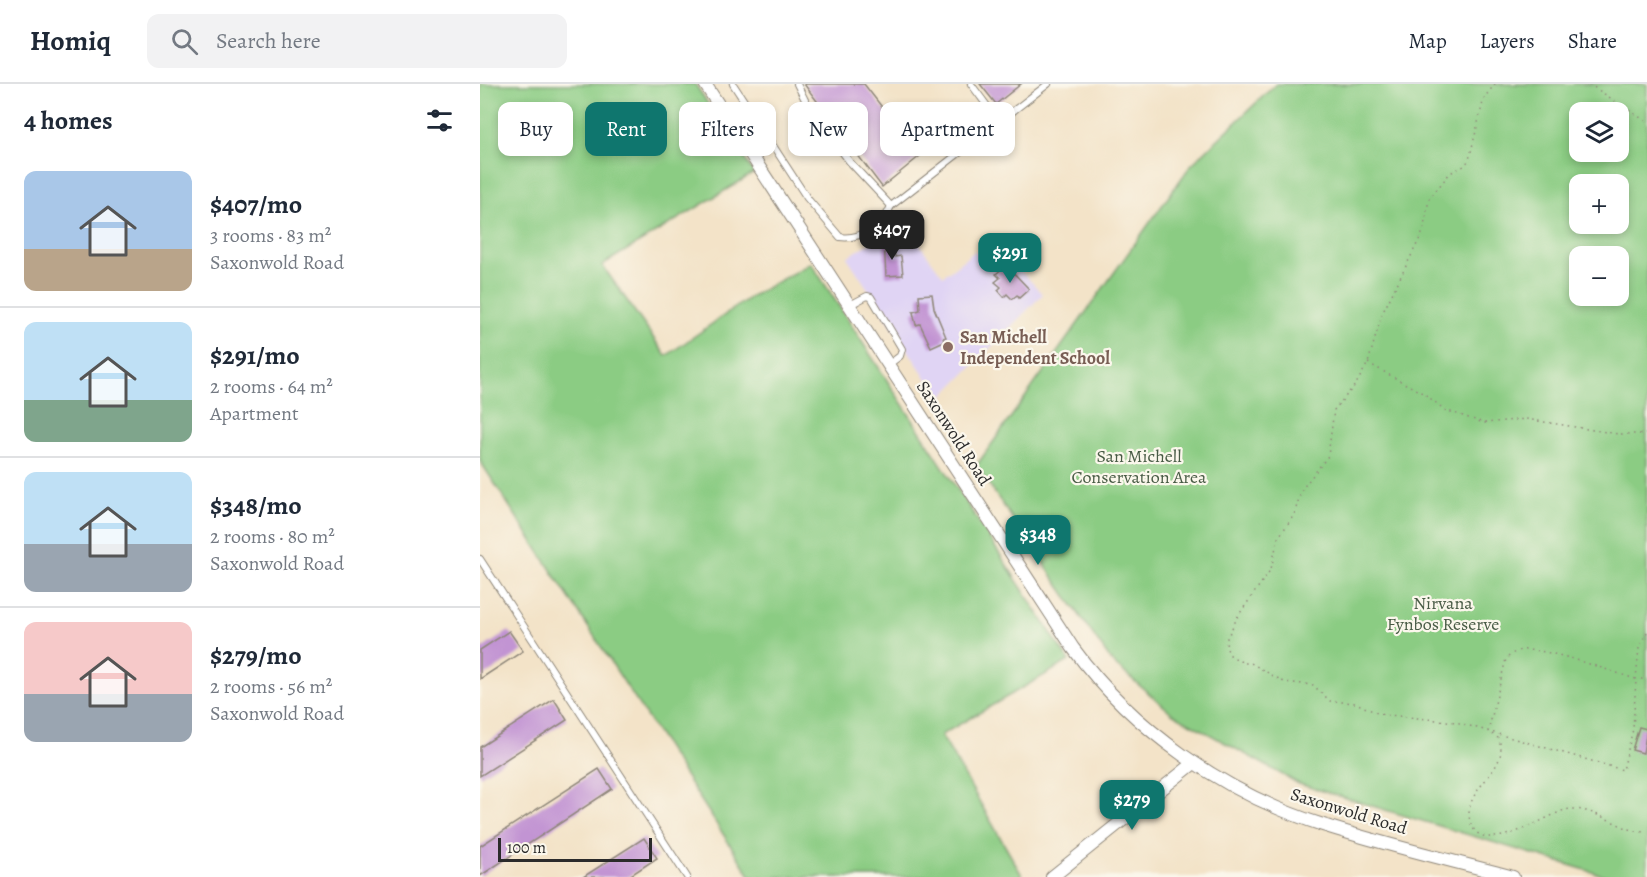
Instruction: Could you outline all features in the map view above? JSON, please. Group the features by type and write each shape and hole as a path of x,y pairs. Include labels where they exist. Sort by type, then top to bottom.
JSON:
{"street":[{"name":"Saxonwold Road","path":"705,84 1093,676 1152,731 1194,763 1275,807 1322,825 1513,877"},
{"path":"1052,877 1194,763"}],"lane":[{"path":"733,84 807,198 840,237 852,237 867,231 886,217 891,206 955,156"},
{"path":"797,84 808,106 849,161 891,206"},
{"path":"970,84 984,102"},
{"path":"1015,110 1048,84"},
{"path":"849,305 867,296 871,297 902,349 900,356 888,365"},
{"path":"480,559 687,877"}],"path":[{"path":"1495,84 1484,98 1469,160 1464,166 1450,173 1429,199 1423,232 1382,314 1368,363 1356,384 1334,410 1328,456 1302,489 1294,515 1278,538 1271,569 1238,616 1226,647 1230,655 1243,663 1251,663 1284,682 1313,685 1330,701 1356,703 1379,714 1408,715 1444,723 1456,722 1623,770 1633,729 1639,648 1647,632"},
{"path":"1588,84 1647,122"},
{"path":"1368,363 1426,394 1445,410 1484,423 1526,419 1618,434 1647,434"},
{"path":"1488,732 1506,659 1513,652 1525,649 1546,653 1636,679 1647,679"},
{"path":"1488,732 1498,738 1502,752 1500,760 1479,787 1471,803 1471,824 1477,833 1488,837 1513,833 1565,810 1578,809 1605,817 1633,832 1647,831"}],"shaded area":[{"name":"San Michell Independent School","path":"897,227 908,229 943,276 975,251 987,264 1002,252 1043,294 940,399 847,257"}],"green space":[{"path":"480,84 695,84 707,102 679,102 679,156 743,156 754,173 602,265 666,356 752,296 811,263 1069,661 941,735 1023,877 751,877 480,461"},
{"name":"Nirvana Fynbos Reserve","path":"1276,84 1647,84 1647,877 1609,877 1299,784 1173,714 1112,662 976,466 1191,165"}],"building":[{"path":"804,84 864,84 880,105 880,156 920,156 882,187 859,156 868,156 868,102 818,102"},
{"path":"980,84 1021,84 998,102 994,102"},
{"path":"884,242 893,242 895,257 901,256 903,275 886,276"},
{"path":"1006,265 1029,289 1019,298 1017,295 1012,299 1007,294 1004,297 998,290 1001,287 995,282 1000,278 996,274"},
{"path":"932,294 934,308 946,337 943,338 944,341 931,347 920,324 916,325 913,312 920,310 919,295"},
{"path":"509,631 523,651 480,679 480,650"},
{"path":"554,699 567,720 480,776 480,747"},
{"path":"1639,727 1647,729 1643,753 1632,750"},
{"path":"599,769 612,789 480,876 480,846"},
{"path":"644,838 657,858 628,877 583,877"}],"place":[{"name":"San Michell Independent School","path":"948,347"}],"park label":[{"name":"San Michell Conservation Area","path":"1139,466"}]}
